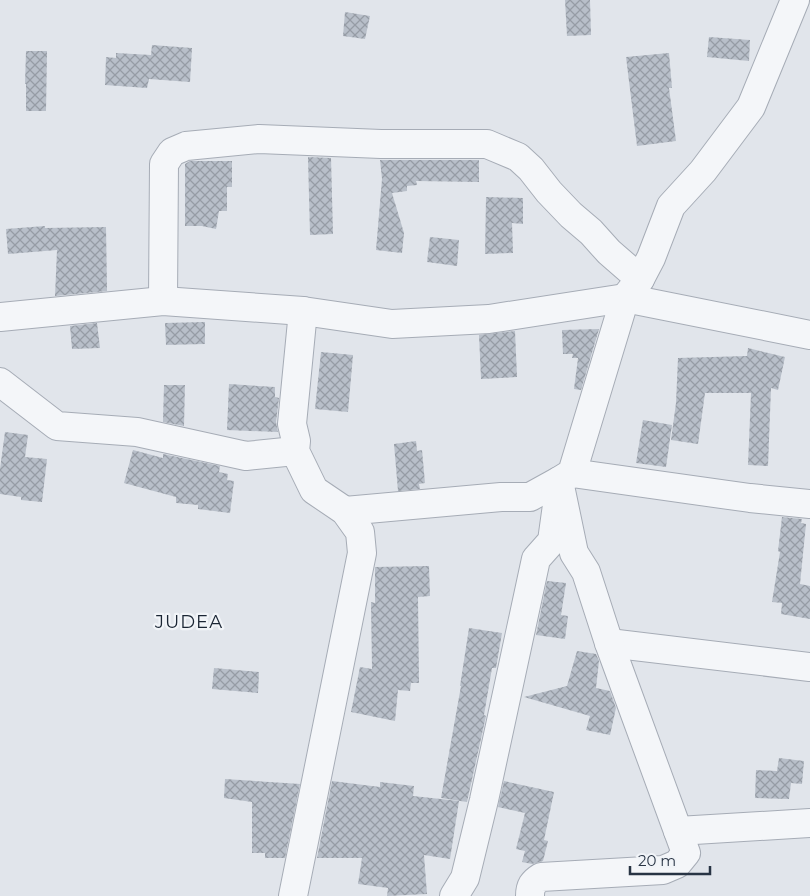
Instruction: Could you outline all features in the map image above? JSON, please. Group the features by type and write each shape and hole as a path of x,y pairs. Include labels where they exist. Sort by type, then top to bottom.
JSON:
{"street":[{"path":"454,896 465,878 536,559 552,541 566,477 633,288 654,251 671,206 703,171 751,107 795,0"},
{"path":"163,301 164,164 172,152 186,146 259,139 381,144 487,144 500,148 518,157 531,169 549,192 591,232 609,252 633,288"},
{"path":"0,317 163,301 303,311 392,324 488,319 633,288 810,335"},
{"path":"293,896 362,553 360,532 345,510 314,490 295,451 296,440 292,424 303,311"},
{"path":"0,382 58,426 137,432 246,456 295,451"},
{"path":"530,896 530,888 534,882 542,878 663,870 677,864 686,853 609,643 586,572 574,553 566,477"},
{"path":"345,510 501,497 530,497 566,477 810,504"},
{"path":"609,643 810,667"},
{"path":"678,831 810,823"}],"building":[{"path":"565,0 590,0 591,35 567,36"},
{"path":"345,12 370,16 365,39 343,36"},
{"path":"709,37 750,40 749,61 707,57"},
{"path":"152,45 192,48 190,82 149,79 147,88 105,85 106,57 116,58 116,53 151,55"},
{"path":"26,51 47,51 46,111 26,111"},
{"path":"669,53 672,88 669,88 676,141 637,146 626,57"},
{"path":"308,157 331,158 333,234 310,235"},
{"path":"380,160 479,160 479,182 416,181 417,185 407,186 407,191 392,193 404,233 402,253 376,250 382,179"},
{"path":"190,161 232,161 232,187 227,187 227,211 219,211 216,229 202,226 185,226 185,164"},
{"path":"486,197 523,198 523,224 512,223 513,253 485,254"},
{"path":"45,226 45,228 106,227 107,291 55,296 57,250 8,254 6,229"},
{"path":"430,237 459,240 457,266 427,262"},
{"path":"205,322 205,344 166,345 165,323"},
{"path":"97,323 100,348 72,349 70,326"},
{"path":"599,329 581,390 574,389 578,358 572,358 573,354 563,354 562,330"},
{"path":"515,331 517,377 481,379 479,335"},
{"path":"748,348 785,357 778,390 771,388 768,466 748,465 751,393 705,393 698,444 671,440 676,403 678,358 747,356"},
{"path":"321,352 353,355 348,412 315,409"},
{"path":"229,384 275,387 275,397 279,398 276,422 278,432 227,430"},
{"path":"164,385 185,385 184,426 163,422"},
{"path":"643,420 672,425 666,467 636,463"},
{"path":"5,432 28,435 25,457 47,459 42,502 21,500 21,497 0,494 0,469"},
{"path":"416,441 417,451 422,450 425,483 419,484 420,489 398,491 394,444"},
{"path":"133,450 163,458 163,454 220,466 219,472 228,474 227,480 234,481 230,513 198,509 198,505 176,503 176,497 124,483"},
{"path":"782,517 802,519 801,523 806,524 800,584 810,586 810,619 781,614 782,603 772,602 780,552 778,551"},
{"path":"429,566 430,596 418,597 419,683 411,683 410,691 398,690 395,721 351,712 360,667 372,669 371,602 375,603 375,567"},
{"path":"547,581 566,583 561,615 568,616 565,639 536,635"},
{"path":"469,628 502,633 496,668 492,668 484,715 486,716 467,802 441,798 461,686"},
{"path":"577,651 596,654 599,661 596,688 610,691 616,708 610,735 586,730 590,716 524,697 567,686"},
{"path":"214,668 259,672 258,693 212,689"},
{"path":"779,758 804,761 802,784 791,783 789,799 755,798 756,770 777,771"},
{"path":"225,779 300,784 285,858 265,858 265,853 252,853 252,802 224,798"},
{"path":"332,781 380,787 380,782 414,786 413,796 459,801 450,859 424,855 427,894 387,896 388,888 358,884 362,858 317,858"},
{"path":"504,781 554,792 544,840 548,841 543,861 532,864 522,862 525,851 516,849 525,813 498,807"}],"district":[{"name":"JUDEA","path":"189,622"}]}
